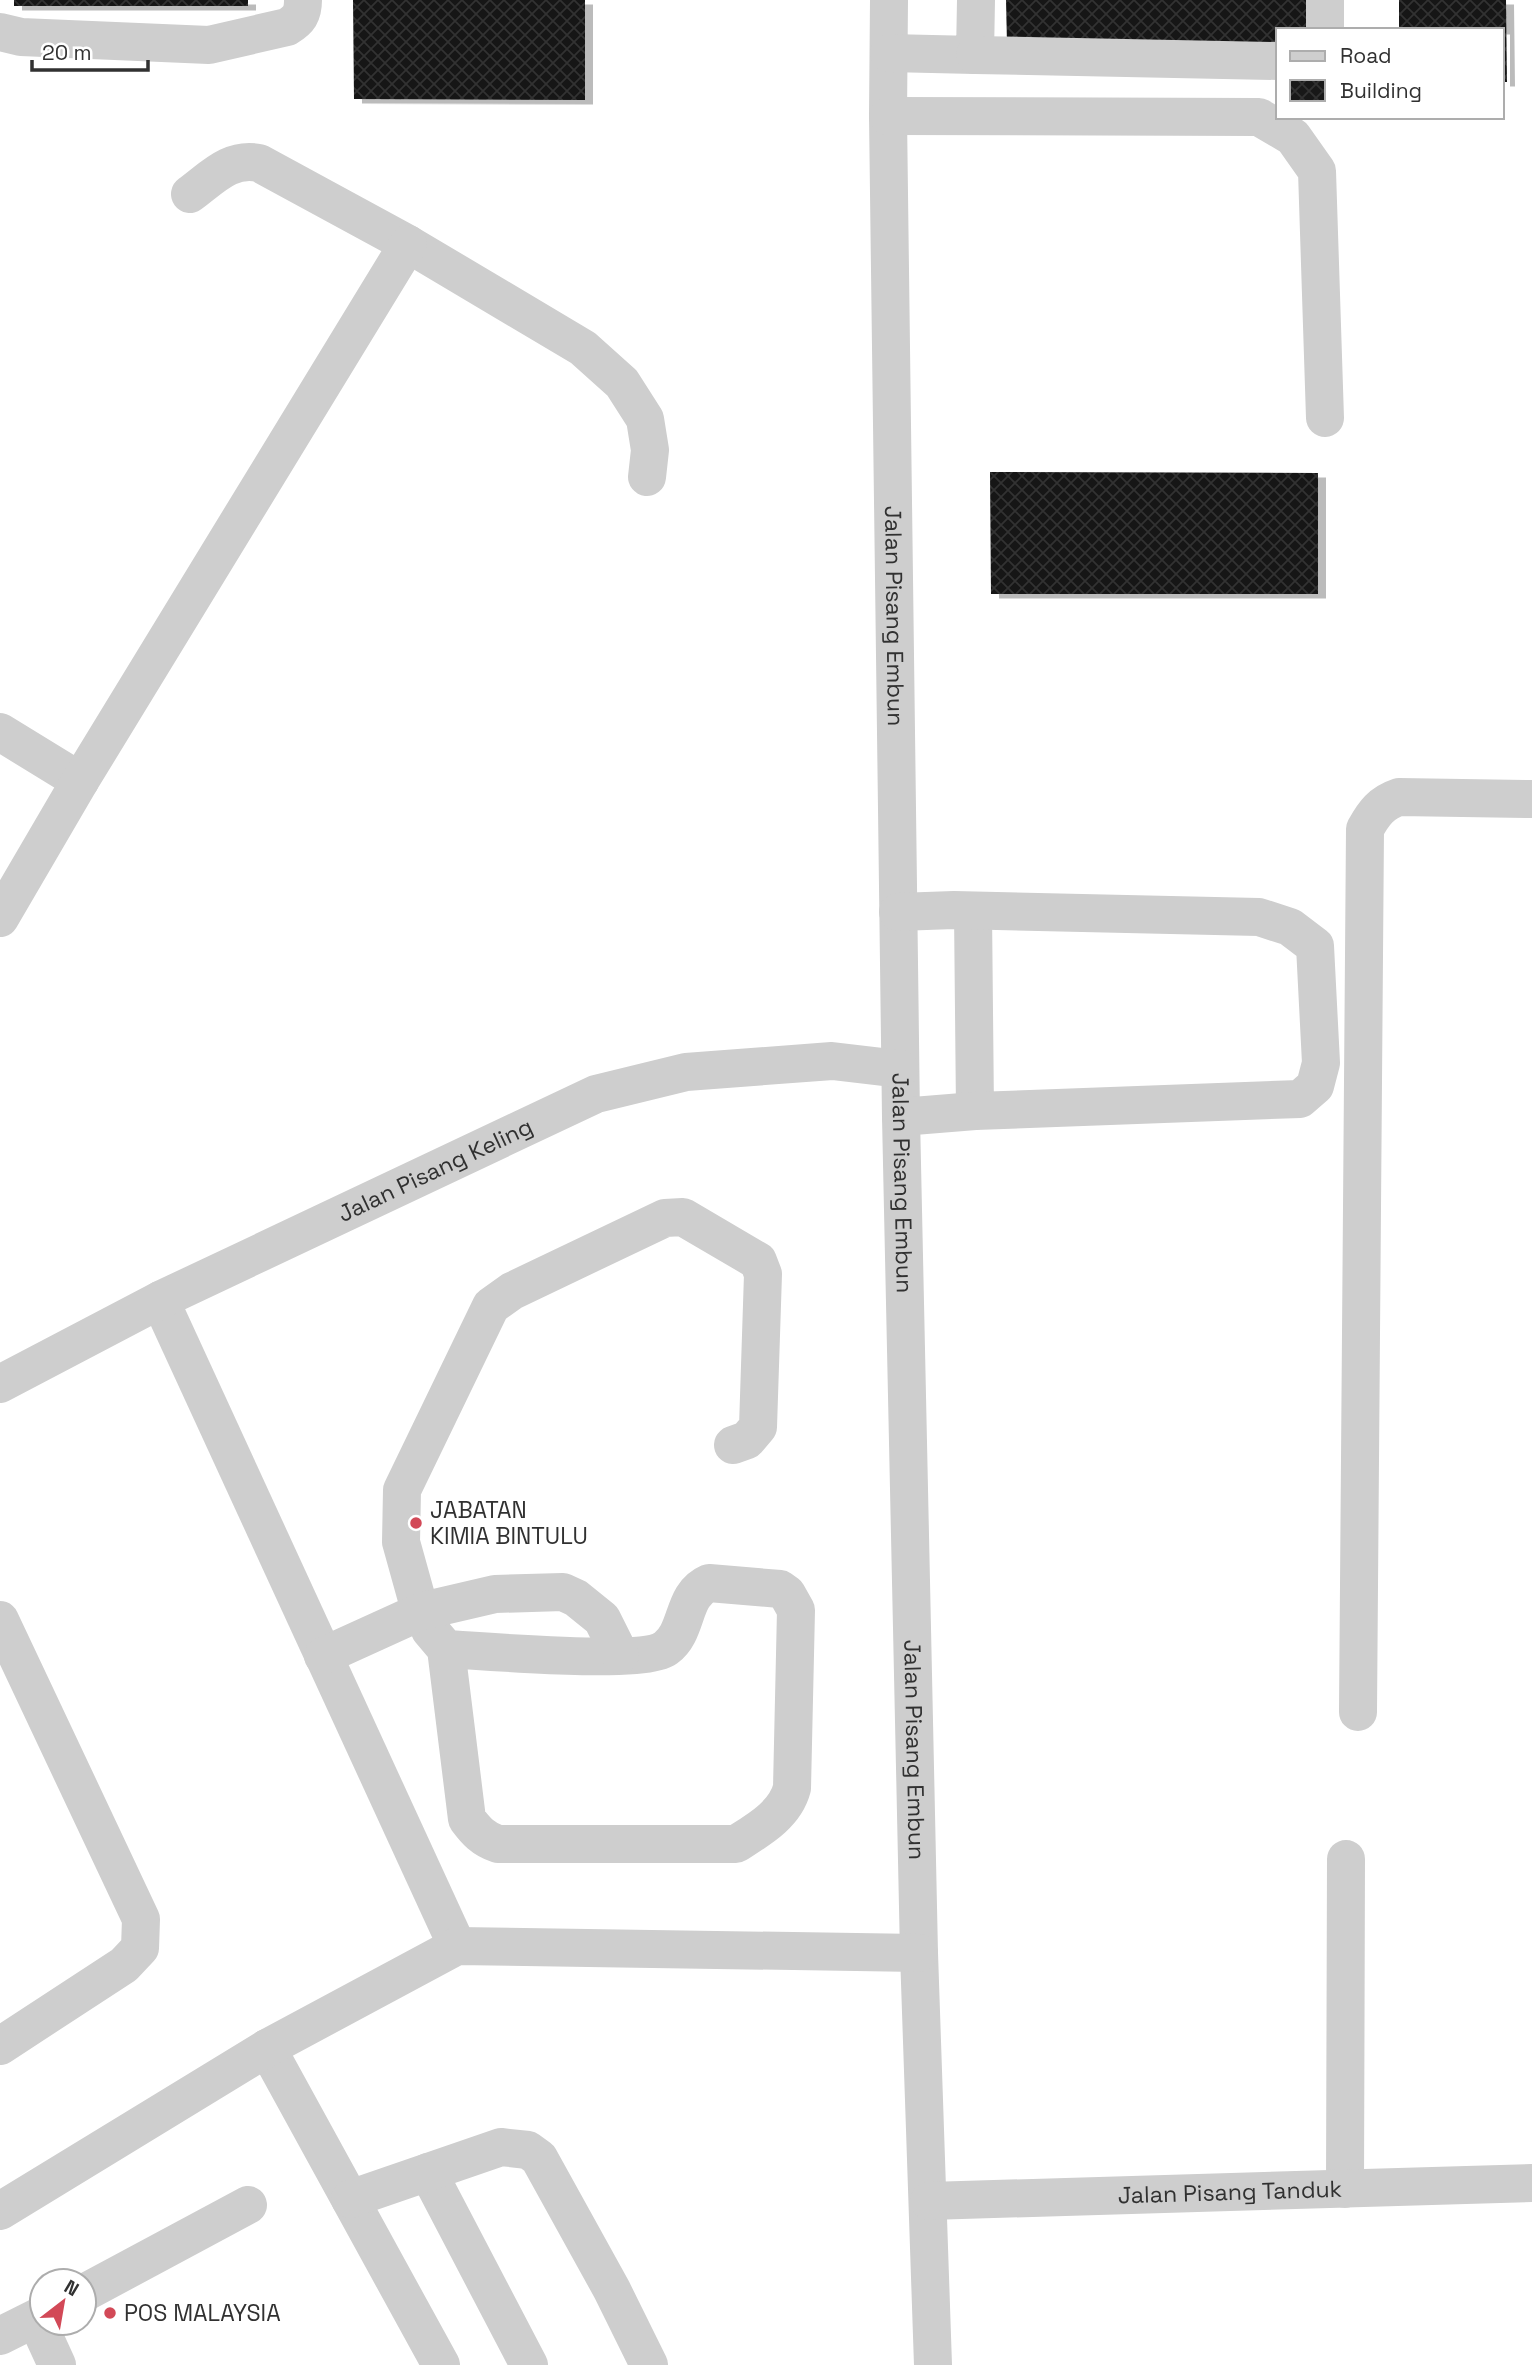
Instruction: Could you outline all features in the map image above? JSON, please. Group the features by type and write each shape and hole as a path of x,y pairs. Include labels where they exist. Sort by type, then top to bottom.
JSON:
{"street":[{"path":"0,32 21,37 209,45 287,27 297,21 303,12 303,0"},
{"name":"Jalan Pisang Embun","path":"889,0 888,116 900,1069 919,1953 933,2365"},
{"path":"975,55 976,0"},
{"path":"1325,0 1325,28"},
{"path":"889,53 1276,61"},
{"path":"888,116 1259,117 1293,137 1317,171 1325,418"},
{"path":"190,194 228,166 244,160 259,163 408,244 583,348 622,383 645,419 649,450 647,477"},
{"path":"0,918 80,781 408,244"},
{"path":"0,732 80,781"},
{"path":"1358,1712 1365,829 1375,811 1386,801 1399,797 1532,799"},
{"path":"973,911 975,1111"},
{"path":"898,912 1259,917 1290,927 1315,946 1321,1063 1315,1086 1300,1099 975,1111 901,1117"},
{"name":"Jalan Pisang Keling","path":"0,1384 160,1300 596,1094 686,1072 832,1061 900,1069"},
{"path":"446,1649 592,1656 658,1653 669,1646 682,1625 693,1594 700,1587 709,1583 780,1589 787,1594 796,1610 792,1788 789,1799 776,1815 736,1844 498,1844 486,1840 476,1832 467,1819 446,1649 430,1630 422,1611 401,1542 402,1490 491,1306 512,1291 666,1218 683,1217 758,1261 762,1275 758,1427 747,1440 733,1445"},
{"path":"160,1300 457,1945"},
{"path":"323,1656 422,1611 495,1594 563,1592 576,1598 602,1619 620,1655"},
{"path":"0,1620 141,1919 140,1948 124,1965 0,2046"},
{"path":"1345,2189 1346,1859"},
{"path":"0,2210 267,2048 457,1945 919,1953"},
{"path":"267,2048 441,2365"},
{"path":"350,2199 501,2147 528,2150 539,2158 612,2290 649,2365"},
{"path":"428,2172 529,2365"},
{"name":"Jalan Pisang Tanduk","path":"929,2201 1532,2183"},
{"path":"98,2285 248,2205"},
{"path":"0,2336 28,2322"},
{"path":"46,2337 57,2365"}],"building":[{"path":"14,0 248,0 248,6 14,6"},
{"path":"353,0 585,0 585,100 354,99"},
{"path":"1006,0 1320,0 1320,28 1276,28 1276,45 1007,45"},
{"path":"1399,0 1506,0 1507,82 1504,82 1504,28 1399,28"},
{"path":"990,472 1318,473 1318,594 991,594"}],"place":[{"name":"JABATAN KIMIA BINTULU","path":"416,1523"},
{"name":"POS MALAYSIA","path":"110,2313"}]}
